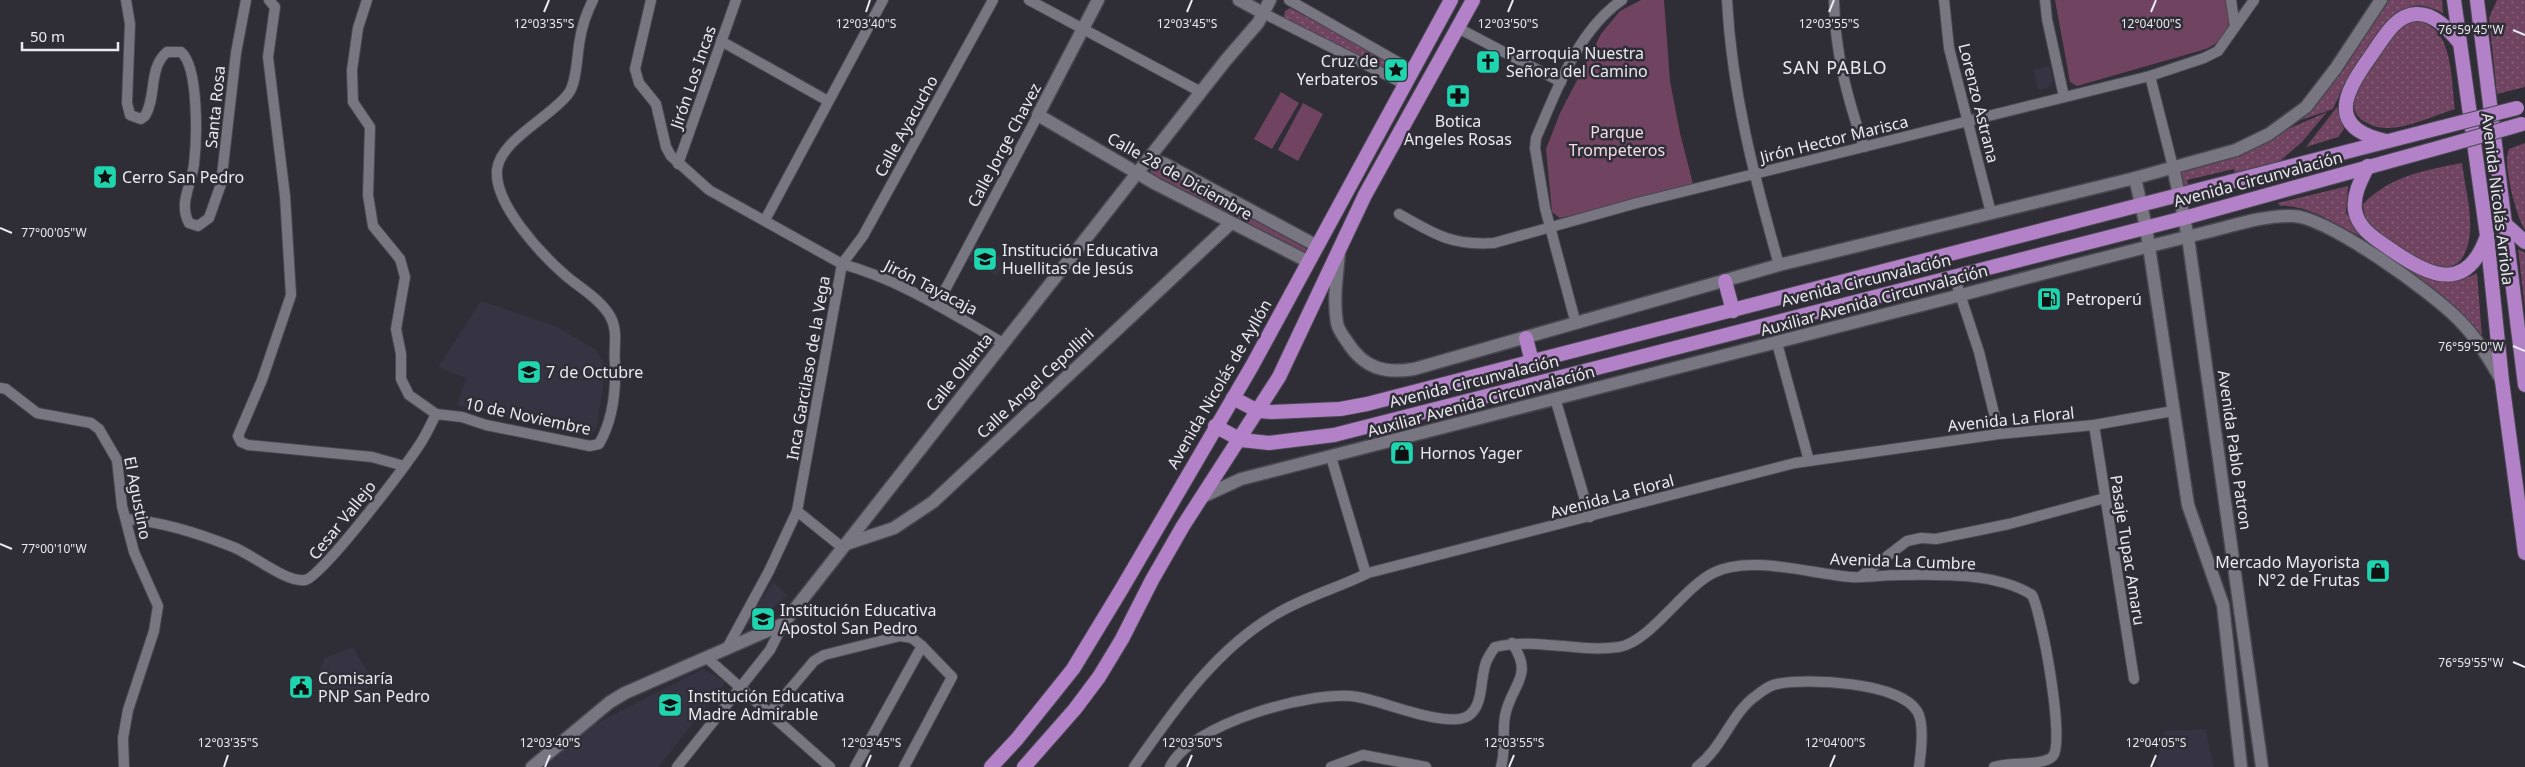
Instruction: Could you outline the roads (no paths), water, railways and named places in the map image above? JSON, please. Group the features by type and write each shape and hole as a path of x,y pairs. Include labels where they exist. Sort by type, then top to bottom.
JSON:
{"main road":[{"name":"Avenida Nicolás de Ayllón","path":"991,767 1017,739 1073,670 1121,590 1215,426 1234,398 1451,0"},
{"path":"1024,767 1099,677 1122,639 1167,552 1241,440 1279,377 1366,195 1473,0"},
{"name":"Avenida Nicolás Arriola","path":"2454,0 2487,236 2502,381 2525,552"},
{"name":"Avenida Nicolás Arriola","path":"2476,0 2524,363 2525,385"},
{"path":"2479,19 2488,0"},
{"path":"2387,141 2369,136 2356,127 2347,116 2345,109 2346,94 2359,72 2394,24 2409,15 2430,16 2444,26 2459,42"},
{"name":"Avenida Circunvalación","path":"1234,398 1258,411 1340,409 1367,404 2521,107"},
{"name":"Avenida Circunvalación","path":"1215,426 1241,440 1269,443 1334,435 2184,218 2524,124"},
{"path":"2368,166 2359,183 2355,198 2355,212 2358,220 2371,235 2415,266 2441,274 2460,272 2478,256 2487,236"},
{"path":"2505,224 2525,242"},
{"path":"1725,281 1733,311"},
{"path":"1526,338 1532,362"}],"street":[{"name":"Santa Rosa","path":"126,0 130,24 127,103 130,115 141,119 145,116 154,72 159,61 167,52 181,52 187,57 190,64 194,108 194,165 186,194 185,216 189,223 198,226 209,218 222,184 236,53 246,0"},
{"path":"270,0 275,7 268,57 275,131 285,196 291,296 262,380 238,436 241,442 248,445 372,457 404,466"},
{"path":"367,0 358,28 352,70 353,102 370,127 368,195 373,226 400,259 405,277 396,329 401,354 401,379 409,395 436,414"},
{"name":"10 de Noviembre","path":"436,414 462,417 486,424 590,446 599,444 604,434 612,408 616,372 616,336 610,317 605,309 565,275 534,244 506,205 497,173 498,165 505,152 570,92 580,36 593,0"},
{"name":"Inca Garcilaso de la Vega","path":"651,0 636,69 640,83 656,104 666,147 678,164 709,190 842,264 798,511 726,650"},
{"name":"Jirón Los Incas","path":"678,164 736,0"},
{"path":"765,220 883,0"},
{"name":"Calle Ayacucho","path":"842,264 863,236 993,0"},
{"path":"1030,0 1201,92"},
{"name":"Calle Jorge Chavez","path":"937,305 1098,0"},
{"path":"1239,0 1404,84"},
{"name":"Calle Ollanta","path":"677,767 770,650 783,624 1263,13 1270,0"},
{"path":"1289,0 1412,70"},
{"path":"1576,324 1550,226 1535,148 1536,138 1561,82 1590,31 1608,10 1622,0"},
{"path":"1727,0 1734,84 1754,174 1779,265"},
{"path":"1834,0 1834,36 1845,92 1864,147"},
{"name":"Lorenzo Astrana","path":"1944,0 1949,48 1966,122 1991,213"},
{"path":"2045,0 2047,19 2064,97"},
{"path":"2231,0 2235,27"},
{"name":"Jirón Hector Marisca","path":"1400,214 1448,240 1471,245 1494,243 1550,226 1754,174 2150,76 2204,58 2218,51 2254,0"},
{"path":"1339,250 1335,308 1337,325 1352,350 1372,367 1386,372 1414,369 1779,265 2135,178 2236,150 2269,134 2306,107 2336,68 2381,0"},
{"path":"1458,28 1561,82"},
{"path":"721,41 828,101"},
{"path":"2150,76 2173,168"},
{"name":"Calle 28 de Diciembre","path":"1038,115 1137,173 1231,224 1308,262"},
{"name":"Calle 28 de Diciembre","path":"1148,160 1165,164 1317,246"},
{"name":"Avenida Pablo Patron","path":"2173,168 2188,237 2251,674 2262,767"},
{"path":"2135,178 2146,227 2188,505 2223,605 2241,767"},
{"name":"Auxiliar Avenida Circunvalación","path":"1202,498 1241,479 1777,343 2148,246 2258,220 2294,216 2309,219 2367,250 2426,290 2458,318 2476,338 2502,381"},
{"name":"Calle Angel Cepollini","path":"845,546 894,528 933,502 1231,224"},
{"name":"Jirón Tayacaja","path":"842,264 868,272 937,305 1003,343"},
{"path":"1954,276 1979,352 1999,434"},
{"path":"1777,343 1809,460"},
{"name":"El Agustino","path":"0,388 6,390 37,413 91,423 99,429 117,460 122,506 134,552 158,606 154,631 128,710 123,738 124,767"},
{"path":"1555,398 1590,518"},
{"name":"Avenida La Floral","path":"1134,767 1175,708 1215,663 1249,633 1276,614 1310,596 1366,574 1590,518 1809,460 1999,434 2094,425 2173,411"},
{"name":"Cesar Vallejo","path":"127,520 182,528 249,553 290,577 306,580 316,575 404,466 421,442 436,414"},
{"name":"Pasaje Tupac Amaru","path":"2094,425 2134,679"},
{"path":"1331,457 1366,574"},
{"path":"1860,577 1908,541 1945,537 2044,516 2105,498"},
{"path":"798,511 845,546"},
{"name":"Avenida La Cumbre","path":"1170,767 1182,750 1216,729 1276,706 1331,695 1357,696 1446,720 1466,717 1476,709 1486,661 1495,647 1512,643 1557,644 1594,648 1620,647 1642,636 1676,602 1713,572 1748,565 1860,577 1898,575 1983,579 2013,585 2032,595 2042,622 2057,726 2057,747 2053,756 2046,762 1996,766"},
{"path":"532,767 610,702 625,693 783,624"},
{"path":"770,714 811,664 824,655 900,636 912,638 952,678 904,767"},
{"path":"1501,767 1505,715 1522,674 1521,657 1512,643"},
{"path":"855,767 922,646"},
{"path":"707,658 830,767"},
{"path":"1697,767 1711,756 1741,710 1756,695 1775,684 1818,682 1884,691 1902,697 1913,705 1919,714 1922,741 1919,767"},
{"path":"1331,767 1363,755 1426,767"}],"place":[{"name":"Parroquia Nuestra Señora del Camino","path":"1488,62"},
{"name":"Cruz de Yerbateros","path":"1396,70"},
{"name":"Botica Angeles Rosas","path":"1458,96"},
{"name":"Cerro San Pedro","path":"105,177"},
{"name":"Institución Educativa Huellitas de Jesús","path":"985,259"},
{"name":"Petroperú","path":"2049,299"},
{"name":"7 de Octubre","path":"529,372"},
{"name":"Hornos Yager","path":"1402,453"},
{"name":"Mercado Mayorista N°2 de Frutas","path":"2378,571"},
{"name":"Institución Educativa Apostol San Pedro","path":"763,619"},
{"name":"Comisaría PNP San Pedro","path":"301,687"},
{"name":"Institución Educativa Madre Admirable","path":"670,705"}],"district":[{"name":"SAN PABLO","path":"1835,67"}],"park label":[{"name":"Parque Trompeteros","path":"1617,141"}]}
